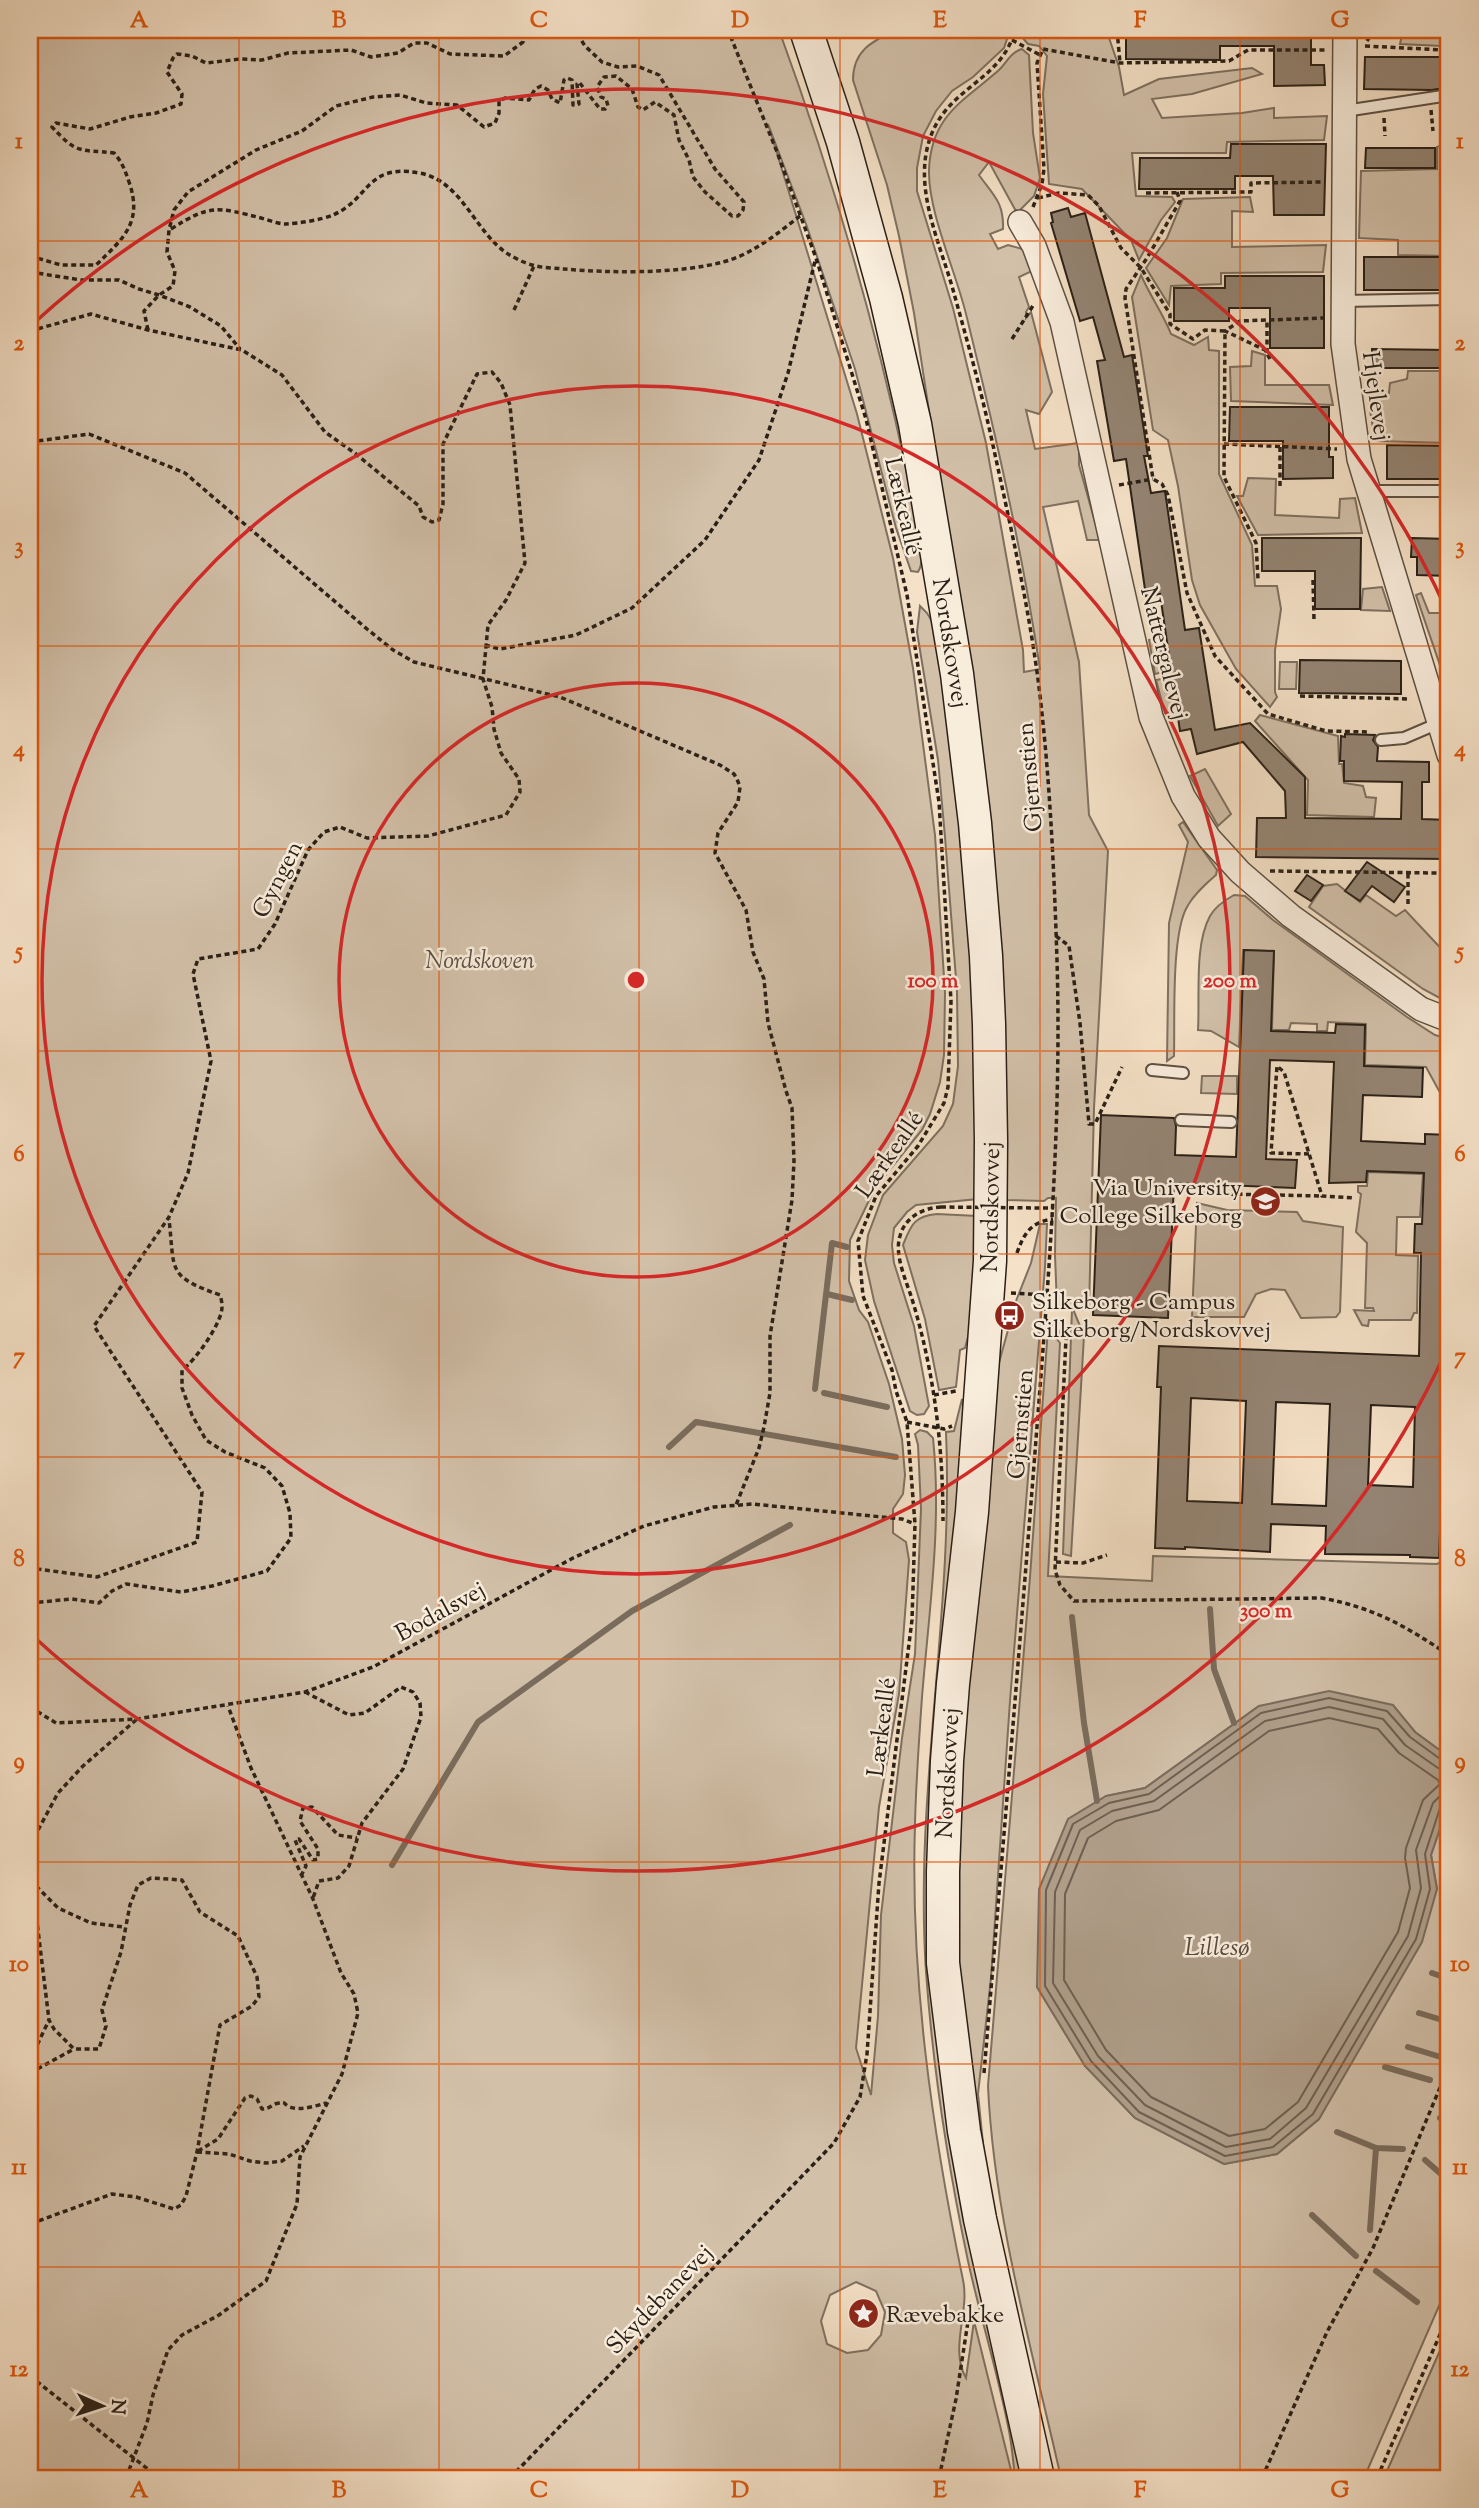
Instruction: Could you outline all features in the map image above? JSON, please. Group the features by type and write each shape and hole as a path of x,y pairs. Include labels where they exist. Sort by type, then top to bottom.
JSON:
{"street":[{"name":"Nordskovvej","path":"815,32 886,298 915,424 957,674 975,823 989,1024 990,1261 972,1513 947,1761 943,1963 959,2092 976,2196 1038,2478"},
{"name":"Hjejlevej","path":"1351,40 1345,111 1343,344 1358,450 1368,491 1437,707 1449,755"},
{"name":"Nattergalevej","path":"1020,222 1034,246 1062,323 1151,717 1184,796 1209,838 1240,872 1291,916 1421,1009 1449,1020"}],"lane":[{"path":"1345,111 1449,95"},
{"path":"1343,309 1449,299"},
{"path":"1368,491 1449,491"},
{"path":"1381,740 1404,738 1437,707"},
{"path":"1152,1070 1183,1073"},
{"path":"1181,1120 1231,1122"}],"path":[{"path":"30,256 61,265 96,265 119,243 132,220 135,201 121,161 114,153 78,150 66,143 52,127 56,123 90,129 181,104 182,94 167,72 177,54 192,56 206,63 240,59 262,60 288,53 351,50 370,57 398,53 414,43 427,43 450,54 504,56 523,42 522,30"},
{"path":"148,330 144,311 159,295 173,286 175,271 167,252 169,230 174,210 188,192 256,150 302,131 337,106 373,97 400,95 426,103 457,105 484,127 495,123 499,102 505,98 529,100 535,89 541,86 548,90 552,99 560,103 567,78 572,80 573,105 579,104 579,82 600,109 605,109 608,106 606,99 601,97 597,87 604,77 616,76 632,89 638,107 643,110 655,102 674,115 678,140 690,160 693,177 726,211 732,216 738,216 743,210 744,202 715,169 659,75 637,66 618,67 602,62 585,46 575,30"},
{"name":"Lærkeallé","path":"728,30 816,258 866,419 907,596 939,802 951,1000 948,1087 944,1103 928,1133 876,1196 858,1241 863,1296 892,1370 907,1422 915,1524 912,1620 879,1883 867,2054 860,2097 834,2143"},
{"name":"Gjernstien","path":"984,2079 1054,1208 1059,1042 1056,936 1050,793 1036,670 993,446 923,176 932,130 943,111 961,92 998,64 1015,30"},
{"path":"1117,30 1120,63"},
{"path":"1351,40 1374,30"},
{"path":"1012,40 1040,55"},
{"path":"1351,40 1444,50 1449,45"},
{"path":"1020,222 1038,198 1044,169 1037,63 1043,50 1120,63 1229,61 1248,50 1309,50"},
{"path":"169,230 192,216 218,208 285,225 333,215 354,201 370,183 384,174 401,171 421,173 436,179 462,201 506,253 534,266 616,271 679,269 724,262 770,239 800,216"},
{"path":"1146,193 1251,192 1251,183 1344,182"},
{"path":"1153,479 1125,298 1126,289 1180,201 1177,192"},
{"path":"1038,198 1059,193 1088,195 1099,206 1121,248 1141,268 1170,314 1170,324 1193,339 1205,330 1225,331 1265,350 1268,356 1267,320"},
{"path":"485,645 499,649 576,635 632,608 705,540 758,460 788,373 816,258"},
{"path":"514,310 534,266"},
{"path":"30,272 81,280 119,279 190,307 221,326 242,350 282,376 325,432 419,506 423,517 432,522 439,520 443,504 443,444 477,374 492,372 501,383 510,405 525,562 506,600 488,625 483,679"},
{"path":"1012,340 1034,304 1052,296"},
{"path":"1225,331 1240,321 1267,320 1343,309"},
{"path":"30,331 91,314 148,330 242,350"},
{"path":"1225,331 1224,477 1256,543 1258,579"},
{"path":"30,442 89,434 185,473 393,650 414,662 542,691 620,721 727,768 734,774 740,787 738,802 718,832 715,853 746,910 753,952 764,979 768,1023 792,1108 794,1161 792,1200 770,1336 770,1393 759,1447 736,1505"},
{"path":"1224,444 1358,450"},
{"path":"1280,447 1280,486"},
{"path":"1100,488 1153,479 1162,484 1168,495 1187,593 1215,656 1268,714 1326,732 1380,732 1381,740"},
{"path":"1313,580 1314,620"},
{"name":"Gyngen","path":"169,1217 188,1173 211,1061 193,974 198,959 258,949 275,924 308,850 324,832 340,827 367,838 428,836 506,815 520,792 519,779 501,753 494,729 492,707 483,679"},
{"path":"1300,696 1437,707"},
{"path":"1280,871 1438,873 1449,870"},
{"path":"1408,872 1408,904"},
{"path":"1056,936 1069,946 1080,1023 1089,1124 1095,1124 1122,1067"},
{"path":"1310,1154 1271,1153 1277,1066 1284,1072 1310,1154 1322,1196"},
{"path":"1178,1193 1354,1198"},
{"path":"907,1422 939,1428 920,1325 901,1260 899,1241 909,1219 921,1211 941,1207 1054,1208"},
{"path":"30,1568 97,1577 197,1542 202,1492 94,1326 169,1217"},
{"path":"30,1603 72,1599 99,1603 112,1591 126,1584 181,1591 212,1586 267,1571 291,1538 290,1513 282,1486 265,1468 225,1452 206,1440 185,1397 182,1388 183,1370 194,1361 223,1307 219,1295 184,1280 173,1265 169,1217"},
{"path":"1015,1259 1027,1230 1039,1221 1053,1219"},
{"path":"1010,1304 1012,1284"},
{"path":"1011,1293 1047,1295"},
{"path":"1045,1319 1066,1338 1055,1570 1060,1586 1074,1601 1322,1598 1351,1604 1402,1624 1449,1655"},
{"path":"934,1395 958,1390"},
{"name":"Bodalsvej","path":"30,1707 56,1723 137,1719 305,1692 373,1667 573,1558 644,1526 714,1507 776,1506 902,1519 915,1524"},
{"path":"1056,1562 1083,1563 1107,1555"},
{"path":"305,1692 349,1715 365,1713 401,1687 413,1692 420,1703 421,1717 403,1769 362,1823 349,1866 338,1878 319,1881 313,1899"},
{"path":"126,2478 148,2423 153,2395 167,2350 182,2335 219,2315 266,2281 297,2204 300,2157 342,2074 358,2013 355,1994 341,1973 313,1899 251,1768 228,1706"},
{"path":"30,1845 58,1793 82,1766 137,1719"},
{"path":"301,1876 306,1866 295,1840 299,1839 313,1860 317,1858 318,1849 300,1821 303,1808 312,1807 338,1835 357,1838"},
{"path":"30,2073 74,2049 99,2049 106,2026 102,2010 121,1952 124,1927 138,1885 151,1878 182,1880 200,1912 238,1936 257,1977 259,1997 252,2007 220,2025 197,2152 181,2206 174,2209 136,2197 113,2194 30,2224"},
{"path":"30,1880 58,1908 91,1923 124,1927"},
{"path":"30,1901 37,1922 49,2020 74,2049"},
{"path":"30,2060 49,2020"},
{"path":"1262,2478 1327,2332 1373,2248 1449,2066"},
{"path":"197,2152 218,2139 245,2098 251,2096 257,2099 262,2109 279,2103 285,2103 291,2108 310,2108 327,2102"},
{"name":"Skydebanevej","path":"510,2478 834,2143"},
{"path":"197,2152 229,2154 267,2163 282,2161 306,2145"},
{"path":"939,2478 956,2399 971,2293"},
{"path":"1377,2478 1449,2314"},
{"path":"30,2376 159,2478"}],"green space":[{"name":"Nordskoven","path":"30,30 779,30 851,249 881,360 919,524 922,552 918,572 911,571 896,528 855,369 806,224 768,124 857,414 893,558 913,668 935,835 945,993 944,1055 940,1082 930,1114 922,1130 875,1188 850,1240 849,1281 859,1310 868,1322 889,1384 902,1439 905,1475 903,1494 893,1509 893,1533 906,1542 909,1560 899,1694 879,1807 856,2048 871,2095 878,2016 881,1915 915,1654 921,1509 918,1445 915,1434 920,1430 933,1438 936,1503 934,1568 915,1808 914,1882 920,1996 933,2110 963,2280 964,2305 959,2342 961,2366 966,2378 974,2321 1013,2478 30,2478","holes":["856,2282 876,2291 885,2312 881,2335 868,2350 847,2353 827,2344 821,2321 830,2295"]},
{"path":"895,30 1010,30 1004,48 973,77 952,91 936,111 923,136 917,168 917,191 953,308 986,443 1023,650 1024,672 1040,669 1025,580 966,314 933,204 929,170 931,151 943,122 962,101 1022,49 1029,55 1033,133 1040,178 1034,196 1017,213 989,162 979,175 997,199 1002,212 1003,229 990,234 998,249 1008,245 1026,250 1032,271 1019,277 1029,307 1026,318 1031,312 1052,392 1039,414 1026,410 1035,449 1079,443 1079,465 1100,540 1087,540 1078,501 1043,507 1079,662 1089,815 1108,851 1094,1108 1089,1310 1073,1309 1084,1336 1071,1556 1063,1554 1072,1309 1057,1307 1056,1198 1044,1201 1003,1200 950,548 914,313 899,236 887,185 853,80 856,62 865,49"},
{"path":"1021,30 1109,30 1124,95 1159,79 1252,68 1262,74 1192,94 1152,99 1162,118 1242,113 1274,108 1274,118 1327,116 1324,140 1227,142 1226,153 1132,153 1136,196 1172,197 1175,202 1161,220 1139,260 1131,240 1082,189 1049,184 1043,94 1047,56 1039,46 1028,44 1021,36"},
{"path":"1403,30 1449,30 1449,41 1442,46 1400,44"},
{"path":"1449,143 1449,256 1398,255 1398,240 1359,238 1361,171 1437,169 1437,147"},
{"path":"1250,197 1253,212 1232,211 1232,247 1326,245 1323,272 1221,273 1221,284 1171,286 1169,305 1146,268 1167,238 1183,199"},
{"path":"1141,275 1171,334 1194,345 1208,337 1209,350 1219,351 1219,474 1252,545 1255,586 1277,586 1281,609 1275,650 1277,697 1270,707 1236,669 1200,605 1192,580 1168,440 1153,430 1132,297"},
{"path":"1252,351 1265,355 1265,385 1329,385 1333,405 1231,401 1230,367 1251,366"},
{"path":"1408,371 1449,371 1449,443 1375,441 1367,391 1389,393 1390,383 1407,379"},
{"path":"1248,478 1276,479 1275,515 1339,518 1340,499 1355,498 1362,533 1258,535 1237,496 1243,496"},
{"path":"1382,587 1390,611 1361,610 1363,589"},
{"path":"1421,593 1429,613 1449,613 1449,673 1443,674 1416,595"},
{"path":"920,606 937,630 970,897 978,1199 916,1205 894,1228 894,1263 914,1326 929,1406 924,1414 917,1415 910,1411 874,1301 865,1260 868,1235 883,1195 943,1126 953,1104 958,1066 957,992 945,837 938,760 917,632"},
{"path":"1160,638 1163,672 1155,674 1149,640"},
{"path":"1280,662 1297,662 1296,689 1279,689"},
{"path":"1167,678 1173,712 1165,713 1156,680"},
{"path":"1260,715 1338,736 1339,764 1342,764 1344,783 1363,786 1366,797 1376,798 1374,817 1307,815 1308,780 1255,721"},
{"path":"1205,769 1231,814 1218,826 1190,776"},
{"path":"1183,822 1217,870 1216,875 1190,902 1182,920 1176,957 1174,1056 1167,1061 1169,923 1188,842 1179,825"},
{"path":"1337,884 1360,902 1366,895 1396,916 1405,910 1449,957 1449,1003 1423,989 1309,907 1323,886"},
{"path":"1234,895 1245,896 1273,920 1407,1017 1435,1035 1449,1039 1449,1109 1426,1067 1365,1065 1366,1024 1328,1022 1327,1031 1317,1031 1317,1024 1291,1023 1289,1030 1272,1030 1274,951 1243,950 1239,1047 1211,1031 1198,1030 1200,956 1205,928 1215,910"},
{"path":"1202,1076 1237,1076 1237,1094 1201,1093"},
{"path":"1368,1172 1423,1174 1420,1217 1397,1217 1396,1255 1418,1256 1417,1313 1414,1313 1411,1320 1369,1320 1368,1326 1362,1325 1354,1310 1374,1311 1373,1308 1365,1308 1367,1243 1356,1232 1361,1194 1358,1192 1358,1186 1367,1186"},
{"path":"1197,1203 1227,1210 1297,1212 1303,1221 1343,1227 1340,1312 1336,1317 1301,1318 1285,1290 1271,1289 1256,1294 1244,1317 1192,1317"},
{"path":"937,1214 977,1216 973,1319 965,1348 960,1350 956,1387 939,1390 925,1319 903,1245 908,1232 918,1219"},
{"path":"1040,1224 1047,1224 1045,1267 991,1978 978,2094 985,2163 1003,2257 1053,2478 1015,2478 999,2384 968,2261 937,2081 926,1972 925,1837 945,1567 946,1432 954,1431 962,1399 967,1440 932,1779 930,1922 937,2009 954,2137 984,2303 1003,2380 956,1966 955,1827 960,1734 997,1370 1016,1301 1031,1263"},
{"path":"1048,1328 1060,1343 1048,1576 1152,1581 1153,1556 1437,1564 1441,1562 1442,1532 1449,1532 1449,1757 1415,1732 1392,1705 1259,1706 1145,1788 1106,1796 1037,1987 1085,2066 1135,2118 1224,2164 1277,2154 1319,2119 1437,1889 1431,1855 1449,1802 1449,2283 1364,2478 1061,2478 1006,2234 988,2086"},
{"path":"1449,1419 1449,1518 1444,1518"},
{"path":"1449,2330 1449,2478 1384,2478 1387,2471"}],"water":[{"name":"Lillesø","path":"1329,1691 1393,1705 1415,1732 1449,1757 1449,1802 1431,1855 1437,1889 1422,1942 1319,2119 1277,2154 1224,2164 1135,2118 1085,2066 1037,1987 1039,1889 1068,1819 1106,1796 1145,1788 1259,1706"}],"building":[{"path":"1126,30 1311,30 1311,65 1324,65 1325,85 1274,86 1274,46 1220,46 1220,60 1126,59"},
{"path":"1365,57 1449,57 1449,87 1432,90 1364,89"},
{"path":"1231,144 1326,144 1324,215 1274,215 1273,176 1235,176 1235,189 1139,189 1140,158 1230,158"},
{"path":"1366,148 1435,148 1435,168 1365,168"},
{"path":"1068,208 1071,217 1085,213 1124,357 1132,355 1151,493 1165,491 1185,630 1199,628 1215,730 1250,723 1305,777 1305,818 1401,819 1402,782 1344,781 1344,761 1340,761 1341,736 1345,737 1345,734 1375,735 1373,740 1378,747 1377,761 1429,762 1429,782 1422,782 1422,819 1449,820 1448,859 1256,857 1257,818 1286,818 1285,791 1243,742 1197,754 1191,729 1180,731 1160,594 1146,596 1126,459 1114,461 1097,361 1105,360 1093,317 1080,321 1051,223 1051,213"},
{"path":"1364,257 1449,257 1449,290 1364,290"},
{"path":"1225,276 1324,276 1324,348 1270,348 1270,308 1229,308 1229,321 1174,321 1174,288 1225,288"},
{"path":"1372,349 1449,350 1449,368 1372,368"},
{"path":"1230,407 1329,407 1329,457 1333,457 1333,478 1283,479 1283,441 1229,441"},
{"path":"1387,445 1449,446 1449,479 1387,479"},
{"path":"1262,538 1361,538 1360,609 1315,609 1315,571 1262,571"},
{"path":"1412,538 1449,539 1449,576 1417,575 1417,557 1411,557"},
{"path":"1300,660 1401,661 1401,694 1299,693"},
{"path":"1367,862 1405,887 1394,902 1372,886 1360,901 1345,891"},
{"path":"1307,875 1323,885 1311,901 1295,891"},
{"path":"1244,950 1274,951 1271,1031 1335,1033 1336,1024 1365,1025 1364,1066 1423,1068 1422,1097 1363,1095 1361,1141 1425,1144 1425,1134 1449,1135 1449,1398 1445,1398 1439,1558 1325,1554 1326,1526 1271,1524 1270,1552 1155,1548 1161,1387 1157,1387 1159,1346 1419,1356 1421,1253 1414,1253 1415,1224 1422,1224 1424,1173 1367,1171 1366,1182 1329,1183 1334,1062 1270,1060 1266,1159 1297,1160 1295,1188 1174,1183 1168,1318 1093,1315 1101,1115 1174,1118 1175,1155 1236,1157","holes":["1191,1398 1246,1401 1242,1503 1187,1501","1276,1402 1330,1404 1326,1506 1272,1504","1371,1405 1415,1407 1413,1487 1368,1485"]}],"waterway":[{"path":"815,1389 832,1243 847,1247"},
{"path":"827,1294 852,1300"},
{"path":"824,1393 887,1407"},
{"path":"669,1447 696,1422 896,1457"},
{"path":"392,1865 478,1722 632,1611 790,1525"},
{"path":"1210,1609 1214,1669 1234,1723"},
{"path":"1072,1617 1084,1723 1097,1801"},
{"path":"1444,1940 1449,1942"},
{"path":"1432,1973 1449,1979"},
{"path":"1419,2013 1449,2022"},
{"path":"1408,2047 1444,2058"},
{"path":"1385,2067 1430,2080"},
{"path":"1440,2118 1449,2121"},
{"path":"1337,2132 1376,2148 1403,2149"},
{"path":"1370,2230 1376,2148"},
{"path":"1425,2160 1449,2181"},
{"path":"1449,2193 1444,2214 1449,2223"},
{"path":"1312,2215 1356,2256"},
{"path":"1376,2271 1417,2302"}],"place":[{"name":"Via University College Silkeborg","path":"1265,1201"},
{"name":"Silkeborg - Campus Silkeborg/Nordskovvej","path":"1009,1315"},
{"name":"Rævebakke","path":"863,2314"}]}
